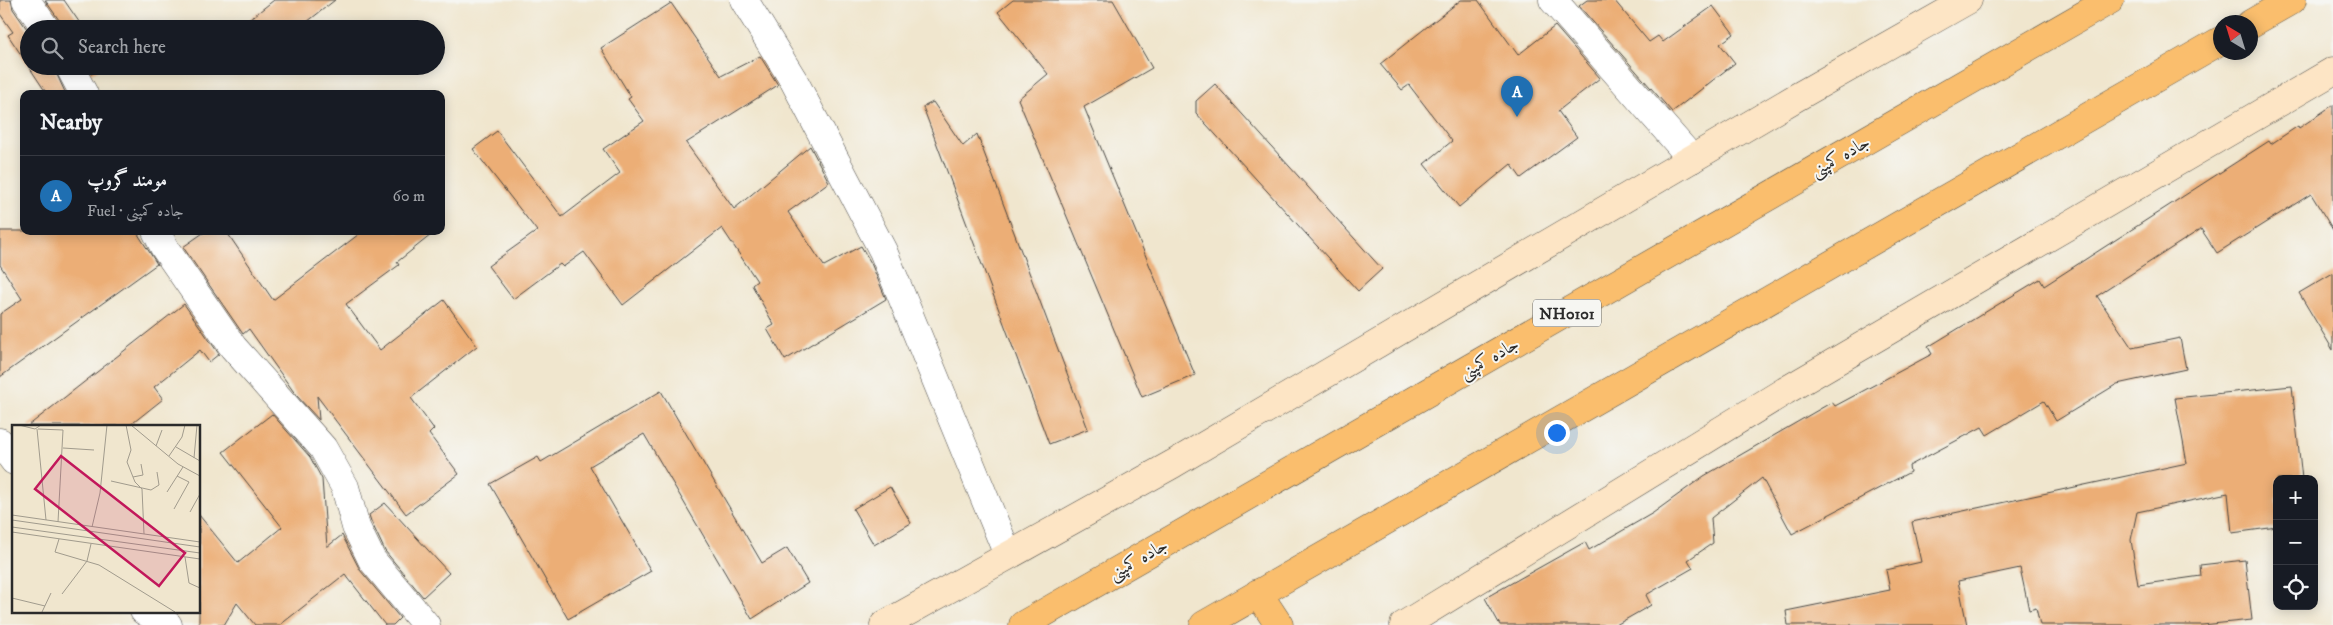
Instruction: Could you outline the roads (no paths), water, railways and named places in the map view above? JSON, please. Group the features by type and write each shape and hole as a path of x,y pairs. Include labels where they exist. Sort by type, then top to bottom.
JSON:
{"highway":[{"name":"جاده کمپنی","path":"1023,625 2110,0"},
{"path":"2258,19 2292,0"},
{"path":"1204,625 2213,45"},
{"path":"1258,593 1279,625"}],"street":[{"path":"26,0 40,20"},
{"path":"744,0 794,81 883,251 1008,556"},
{"path":"1553,0 1692,159"},
{"path":"884,625 1172,464 1692,159 1968,0"},
{"path":"1404,625 1785,391 2333,71"},
{"path":"74,75 82,90"},
{"path":"158,235 164,247 233,347 323,448 345,487 356,527 372,560 426,625"},
{"path":"0,442 12,458"},
{"path":"146,612 168,625"}],"place":[{"name":"مومند گروپ","path":"1517,117"}]}
